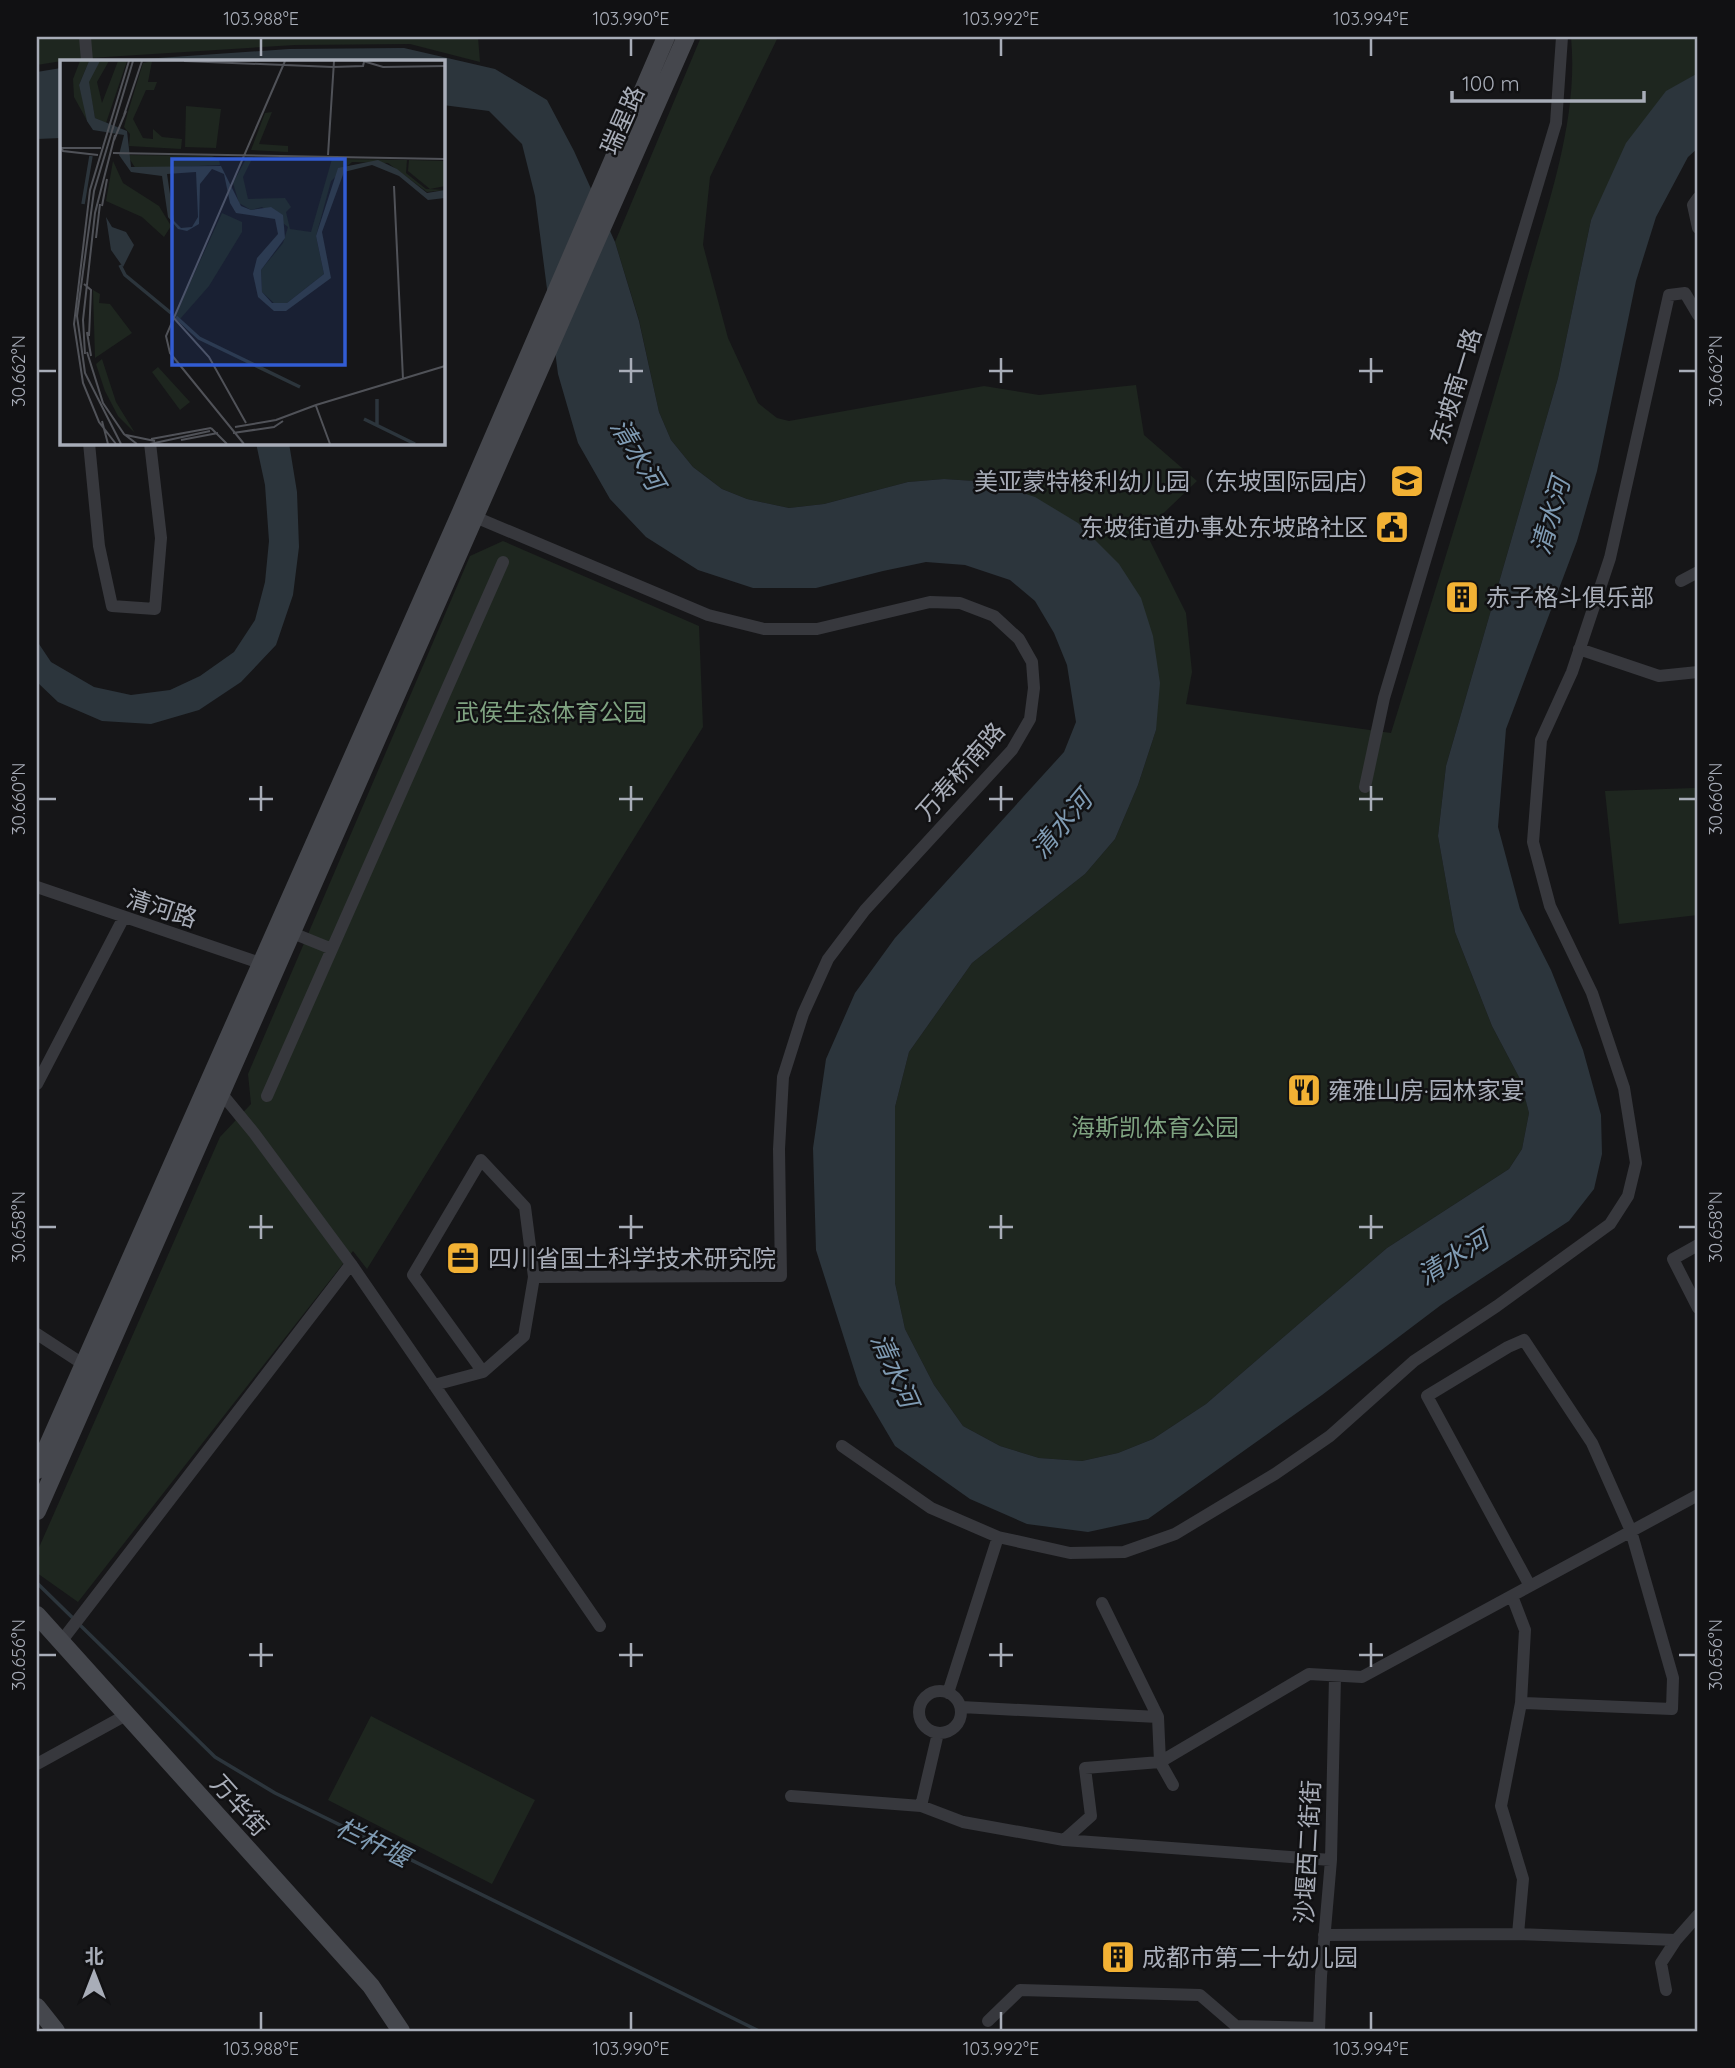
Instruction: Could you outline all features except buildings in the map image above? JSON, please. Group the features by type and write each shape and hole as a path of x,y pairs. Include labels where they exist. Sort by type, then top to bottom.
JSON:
{"street":[{"name":"瑞星路","path":"614,181 666,37"},
{"name":"瑞星路","path":"614,181 686,37"},
{"name":"东坡南一路","path":"1365,786 1384,698 1556,123 1562,37"},
{"path":"85,41 87,60"},
{"path":"267,965 290,932 468,514 537,332 614,181"},
{"path":"37,1470 90,1368 468,514 549,351 614,181"},
{"path":"1698,198 1693,205 1698,228"},
{"path":"842,1446 931,1508 998,1537 1070,1553 1124,1552 1175,1534 1275,1475 1330,1436 1414,1361 1519,1291 1610,1224 1628,1196 1636,1163 1623,1088 1592,993 1550,905 1533,842 1541,740 1572,672 1610,558 1669,295 1685,293 1698,315"},
{"path":"89,444 99,546 112,606 155,609 161,538 150,444"},
{"name":"万寿桥南路","path":"468,514 708,615 764,629 817,629 930,602 960,603 994,616 1018,639 1032,662 1034,688 1030,719 1012,750 865,910 828,959 803,1014 783,1077 779,1149 781,1276 534,1277"},
{"path":"267,1096 503,562"},
{"path":"1681,581 1698,572"},
{"path":"1580,649 1659,676 1698,672"},
{"name":"清河路","path":"37,887 267,965"},
{"path":"37,1084 124,917"},
{"path":"290,932 332,949"},
{"path":"215,1086 351,1264 600,1626"},
{"path":"434,1385 483,1371 524,1336 534,1277 525,1207 481,1160 412,1275 483,1371"},
{"path":"1698,1245 1673,1259 1698,1308"},
{"path":"60,1643 351,1264"},
{"path":"37,1334 90,1368"},
{"path":"1521,1703 1672,1709 1673,1678 1630,1531 1592,1443 1524,1340 1427,1396 1530,1586"},
{"path":"37,1511 90,1368"},
{"path":"1063,1840 1091,1816 1085,1768 1160,1762 1309,1674 1362,1677 1698,1495"},
{"path":"948,1693 998,1537"},
{"path":"1512,1596 1525,1630 1521,1703 1501,1807 1523,1879 1518,1934"},
{"path":"1102,1603 1158,1717 1160,1762 1173,1786"},
{"name":"万华街","path":"37,1615 371,1986 401,2031"},
{"name":"沙堰西二街街","path":"1319,2030 1331,1860 1335,1676"},
{"path":"942,1691 948,1693 954,1696 961,1707 960,1720 951,1730 938,1733 922,1723 919,1710 929,1694 942,1691"},
{"path":"961,1707 1158,1717"},
{"path":"37,1764 125,1715"},
{"path":"921,1806 938,1733"},
{"path":"791,1796 921,1806 962,1822 1063,1840 1331,1860"},
{"path":"1667,1990 1661,1963 1676,1940 1698,1915"},
{"path":"1324,1935 1518,1934 1676,1940"},
{"path":"988,2021 1020,1990 1200,1995 1236,2026 1319,2030"},
{"path":"37,2007 56,2031"}],"green space":[{"path":"37,37 478,37 480,62 410,44 295,45 60,60 37,65"},
{"name":"海斯凯体育公园","path":"701,37 778,37 710,177 703,245 728,338 758,403 777,418 789,421 984,386 1039,395 1136,385 1144,435 1197,481 1145,531 1186,613 1192,672 1186,704 1391,733 1477,454 1551,194 1566,131 1570,100 1571,37 1698,37 1698,73 1666,92 1591,220 1558,378 1446,766 1438,836 1455,932 1492,1026 1520,1079 1529,1113 1522,1149 1509,1169 1387,1248 1206,1404 1153,1439 1118,1453 1082,1461 1039,1458 1000,1446 963,1426 934,1385 905,1329 895,1283 895,1107 909,1052 972,963 1085,874 1115,839 1138,785 1156,730 990,482 944,479 908,482 824,504 789,508 747,499 722,489 693,467 671,440 659,412 639,320 615,242"},
{"name":"武侯生态体育公园","path":"503,541 699,626 703,727 367,1269 353,1251 78,1602 37,1573 37,1552 220,1137 251,1104 248,1074 470,556"},
{"path":"1695,788 1698,807 1698,915 1619,924 1605,791"},
{"path":"371,1716 535,1800 492,1884 328,1800"}],"water":[{"name":"清水河","path":"404,48 495,69 547,100 574,151 615,242 639,321 659,412 671,440 693,467 722,489 747,499 789,508 824,504 908,482 944,479 990,482 1035,497 1078,523 1119,564 1141,598 1153,636 1160,683 1156,730 1138,785 1115,839 1085,874 972,963 909,1052 895,1107 895,1283 905,1329 934,1385 963,1426 1000,1446 1039,1458 1082,1461 1118,1453 1153,1439 1206,1404 1387,1248 1509,1169 1522,1149 1529,1113 1520,1079 1492,1026 1455,932 1438,836 1446,766 1558,378 1591,220 1626,143 1666,91 1698,73 1698,148 1688,157 1656,217 1636,281 1597,471 1577,541 1506,729 1498,827 1520,909 1551,970 1583,1050 1601,1115 1602,1154 1594,1189 1569,1221 1441,1305 1322,1395 1148,1519 1088,1532 1027,1524 970,1499 895,1446 859,1385 816,1250 813,1148 826,1059 855,993 895,938 1064,752 1076,722 1067,665 1054,633 1035,601 1010,580 965,565 926,562 816,588 753,588 698,570 646,537 610,499 578,443 558,374 535,196 522,144 489,111 444,105 444,60 130,60 289,49"},
{"path":"60,68 60,138 37,139 37,72"},
{"path":"256,444 289,444 297,492 299,547 293,595 276,645 241,682 199,710 151,724 102,721 58,702 37,682 37,641 51,662 94,687 131,695 170,690 200,676 234,652 255,620 265,582 269,541 265,485"}],"waterway":[{"name":"栏杆堰","path":"37,1583 215,1757 275,1793 759,2031"}],"place":[{"name":"美亚蒙特梭利幼儿园（东坡国际园店）","path":"1407,481"},
{"name":"东坡街道办事处东坡路社区","path":"1392,527"},
{"name":"赤子格斗俱乐部","path":"1462,597"},
{"name":"雍雅山房·园林家宴","path":"1304,1090"},
{"name":"四川省国土科学技术研究院","path":"463,1258"},
{"name":"成都市第二十幼儿园","path":"1118,1957"}]}
